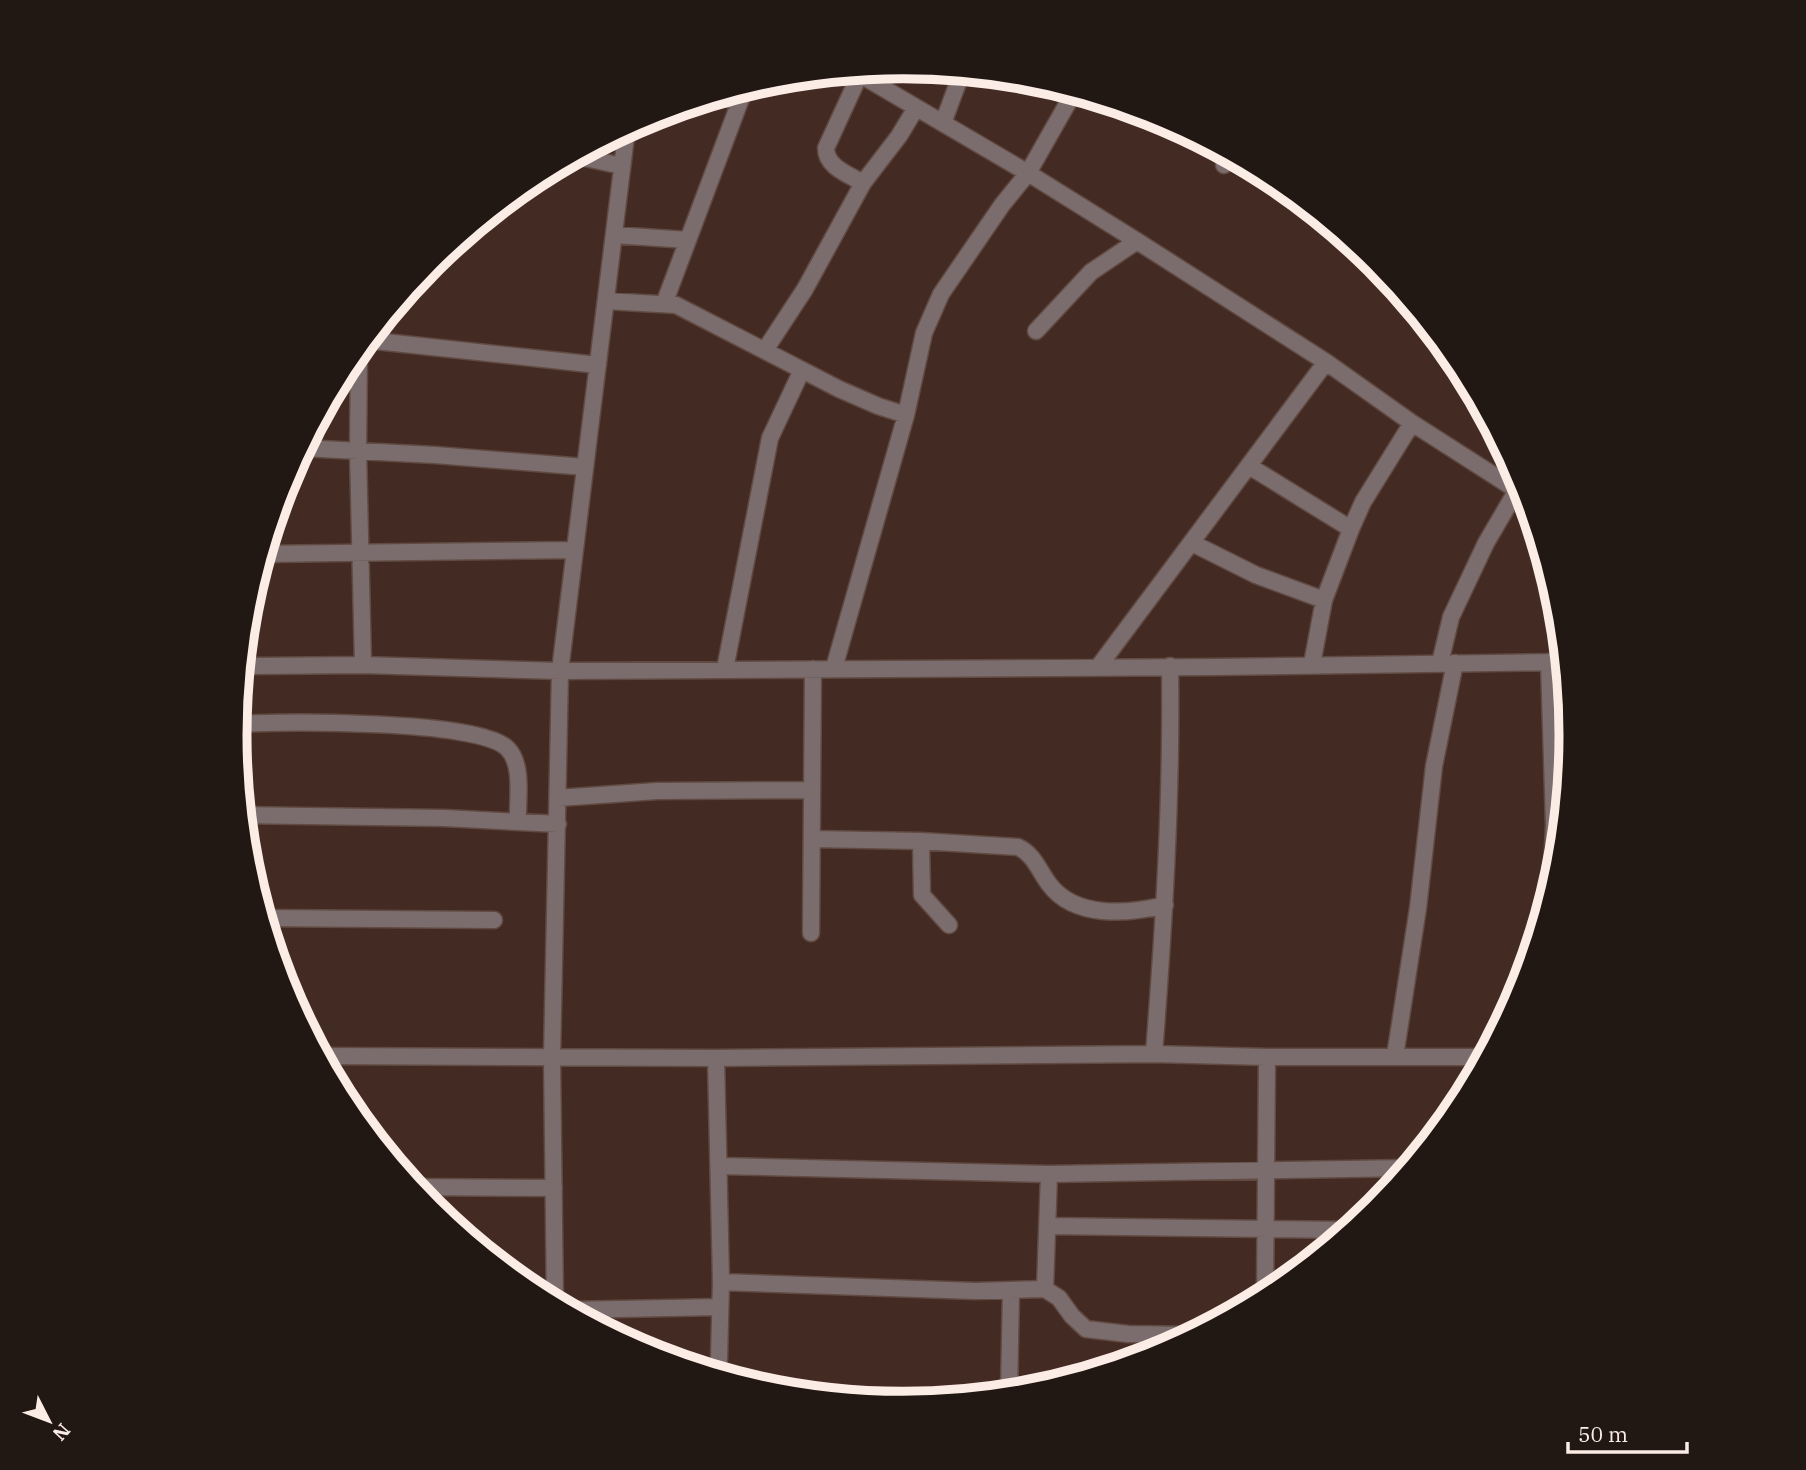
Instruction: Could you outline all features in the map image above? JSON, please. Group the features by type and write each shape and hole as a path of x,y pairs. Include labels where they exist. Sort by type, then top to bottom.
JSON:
{"street":[{"path":"868,80 1028,173 1137,241 1326,362 1412,423 1510,486"},
{"path":"854,81 826,156 832,165 863,183"},
{"path":"943,123 959,81"},
{"path":"664,304 741,99"},
{"path":"834,668 906,415 924,333 941,294 1002,205 1028,173 1069,100"},
{"path":"733,101 739,104"},
{"path":"765,350 812,277 863,183 899,136 916,108"},
{"path":"550,1288 560,671 625,141"},
{"path":"590,159 622,166"},
{"path":"614,235 688,240"},
{"path":"1036,331 1091,272 1137,241"},
{"path":"606,301 676,305 802,370 878,406 906,415"},
{"path":"378,341 598,365"},
{"path":"1100,666 1326,362"},
{"path":"359,368 359,552 363,666"},
{"path":"725,669 770,438 802,370"},
{"path":"1311,664 1324,600 1351,529 1363,502 1412,423"},
{"path":"312,449 585,467"},
{"path":"1249,466 1351,529"},
{"path":"1395,1056 1418,908 1451,617 1486,543 1515,501"},
{"path":"1192,543 1256,575 1324,600"},
{"path":"273,554 575,550"},
{"path":"250,666 560,671 1555,662"},
{"path":"1154,1054 1165,905 1171,738 1170,666"},
{"path":"811,933 813,669"},
{"path":"1554,820 1557,678"},
{"path":"247,723 280,721 364,723 493,739 507,747 516,766 518,821"},
{"path":"558,798 657,791 812,790"},
{"path":"251,815 558,824"},
{"path":"812,839 921,841 1018,847 1025,850 1055,892 1075,905 1122,912 1165,905"},
{"path":"921,841 922,895 949,925"},
{"path":"273,918 494,920"},
{"path":"331,1056 1475,1056"},
{"path":"1265,1283 1267,1057"},
{"path":"716,1058 720,1166 719,1360"},
{"path":"720,1166 1049,1174 1396,1168"},
{"path":"1045,1289 1049,1174"},
{"path":"428,1187 554,1188"},
{"path":"1048,1226 1334,1230"},
{"path":"721,1282 1011,1291 1045,1289 1059,1298 1072,1317 1086,1329 1128,1334 1169,1335"},
{"path":"1009,1383 1011,1291"},
{"path":"587,1310 720,1307"}]}
